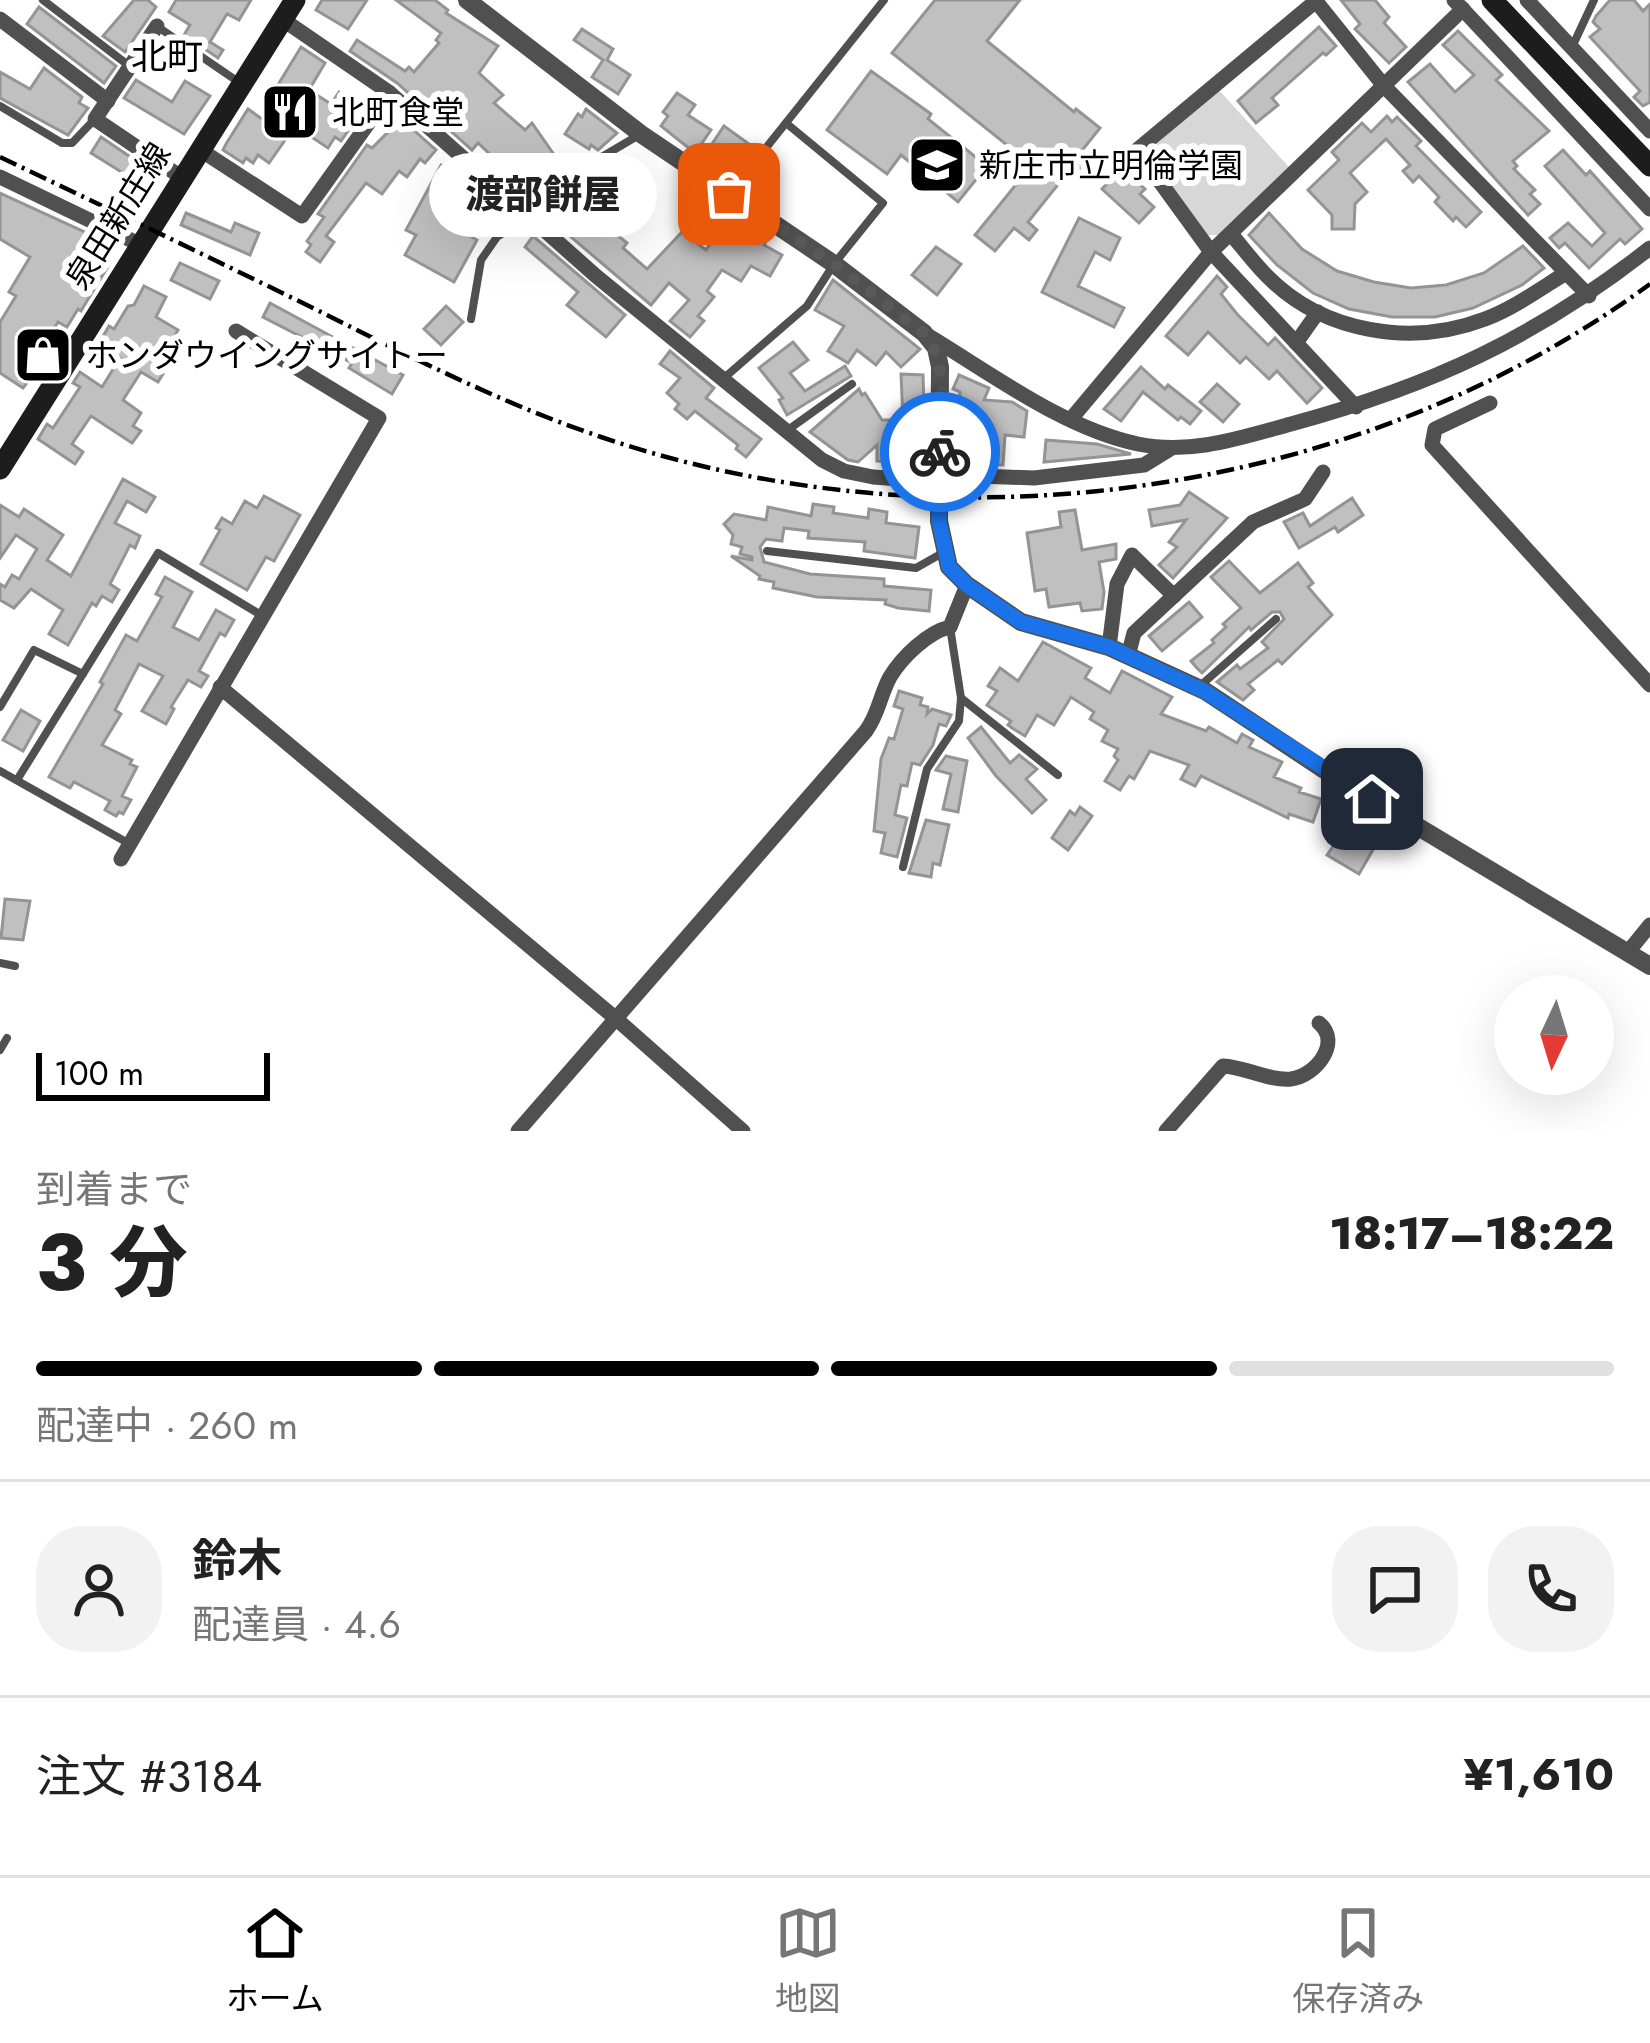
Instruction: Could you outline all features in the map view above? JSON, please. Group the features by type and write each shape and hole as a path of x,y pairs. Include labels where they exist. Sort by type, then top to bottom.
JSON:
{"main road":[{"path":"1492,0 1650,166"},
{"name":"泉田新庄線","path":"1,464 288,10"}],"street":[{"path":"467,0 640,134 834,264 924,333 1071,419 1112,437 1170,449 1222,443 1356,407 1436,378 1526,334 1588,296 1650,248"},
{"path":"1527,0 1650,130"},
{"path":"1356,407 1211,252 1137,150 1316,1 1384,86 1588,296"},
{"path":"1071,419 1211,252 1384,86 1458,4 1650,209"},
{"path":"288,10 390,93 596,276 785,432 844,471 940,482 953,475 1034,478 1144,466 1170,449"},
{"path":"0,19 108,100"},
{"path":"157,26 95,119 181,178"},
{"path":"199,149 302,216 390,93"},
{"path":"0,177 140,244"},
{"path":"1231,234 1270,279 1318,312 1365,330 1422,333 1484,320 1566,272"},
{"path":"1296,343 1318,312"},
{"path":"125,852 379,418 236,331"},
{"path":"924,333 936,348 940,367 939,521 949,567 967,585 1021,622 1109,647 1198,688 1335,777 1650,966"},
{"path":"1490,404 1443,423 1435,429 1432,445 1650,685"},
{"path":"1128,656 1134,633 1253,522 1305,499 1323,472"},
{"path":"1109,647 1117,584 1132,555 1174,596"},
{"path":"518,1131 866,731 879,714 891,675 922,642 950,627 967,585"},
{"path":"220,687 743,1131"},
{"path":"1628,952 1650,925"},
{"path":"1166,1131 1223,1066 1292,1078 1314,1070 1329,1038 1327,1028 1319,1023"}],"lane":[{"path":"44,0 129,66"},
{"path":"1572,46 1594,0"},
{"path":"729,194 878,2"},
{"path":"157,26 241,83"},
{"path":"0,106 62,143 72,143 85,134 95,119"},
{"path":"722,379 807,307 883,202 786,123"},
{"path":"471,319 481,260 497,237 529,216 583,168 640,134"},
{"path":"785,432 852,384"},
{"path":"767,551 916,568 946,551"},
{"path":"17,780 158,553 262,616"},
{"path":"1198,688 1276,620"},
{"path":"904,867 927,769 959,721 961,698 950,627"},
{"path":"0,706 34,650 83,674"},
{"path":"961,698 1058,775"},
{"path":"0,771 125,852"},
{"path":"0,963 15,966"},
{"path":"0,1050 7,1038"}],"shaded area":[{"path":"1218,89 1289,167 1220,235 1208,235 1154,160 1153,147"}],"building":[{"path":"134,0 148,0 156,7 125,52 103,36"},
{"path":"176,0 251,0 239,20 227,14 210,42 223,50 218,58 184,35 190,25 169,12"},
{"path":"322,0 367,0 348,29 316,10"},
{"path":"396,0 435,0 446,13 498,46 479,73 503,95 494,103 525,130 532,123 562,166 547,176 555,182 532,203 494,170 500,164 478,143 472,150 397,83 350,51 357,40 414,72 439,43 441,33"},
{"path":"935,0 1020,0 987,41 1100,128 1080,153 1092,163 1082,175 1072,167 1028,222 1037,230 1029,240 1014,228 995,251 975,235 1032,165 892,53"},
{"path":"1341,0 1375,0 1389,17 1384,23 1406,47 1389,63 1355,29 1360,24"},
{"path":"1610,0 1634,0 1643,11 1650,4 1650,102 1643,106 1634,97 1640,91 1590,37 1600,29 1593,22"},
{"path":"39,7 116,66 104,83 27,24"},
{"path":"1319,27 1336,46 1272,98 1278,105 1256,123 1238,101"},
{"path":"582,29 613,49 607,60 630,75 618,94 592,77 603,60 574,40"},
{"path":"1458,31 1502,75 1496,80 1549,131 1513,161 1540,204 1528,215 1408,82 1430,64 1455,92 1474,75 1443,45"},
{"path":"301,47 325,63 309,90 331,104 339,92 358,105 342,127 348,131 341,141 335,137 328,148 295,126 269,163 258,155 253,163 246,158 243,163 223,150 226,144 248,109 269,124 291,91 279,83"},
{"path":"44,68 82,97 79,103 88,108 68,135 0,98 0,72 30,89"},
{"path":"871,71 931,114 928,119 987,166 958,202 901,155 887,174 827,130"},
{"path":"136,80 172,102 185,81 210,96 184,134 124,98"},
{"path":"677,93 695,105 688,115 711,130 695,153 661,126 668,116 663,112"},
{"path":"586,109 617,133 598,150 565,134"},
{"path":"1387,116 1392,122 1397,117 1421,141 1416,146 1481,212 1466,227 1435,202 1439,197 1419,176 1413,182 1403,171 1410,165 1386,139 1350,173 1367,192 1355,204 1354,229 1332,229 1332,215 1308,190 1339,160 1332,152 1362,123 1371,132"},
{"path":"401,119 436,150 425,163 420,159 407,177 399,171 382,194 366,183 326,236 334,242 320,262 306,252 311,245 307,241 324,217 318,214 367,145 372,148"},
{"path":"724,126 749,144 732,177 718,167 727,155 712,144"},
{"path":"101,137 148,169 139,183 91,153"},
{"path":"1563,150 1586,175 1590,171 1642,229 1625,244 1620,239 1589,268 1565,243 1559,248 1550,238 1568,223 1592,246 1605,233 1545,166"},
{"path":"441,165 479,188 457,229 477,240 454,282 405,255 416,235 406,230"},
{"path":"1122,168 1145,189 1140,194 1154,207 1139,223 1102,189"},
{"path":"568,192 586,204 590,201 600,214 622,195 635,209 611,230 647,269 682,232 706,250 721,227 700,211 711,197 768,238 764,245 782,255 770,276 751,266 741,281 722,270 707,291 714,297 698,316 704,321 690,337 670,321 689,300 669,283 651,305 544,214"},
{"path":"0,193 115,246 81,311 67,327 58,322 46,342 54,347 23,388 0,373 0,322 16,296 9,292 30,257 0,239"},
{"path":"186,213 231,232 235,223 259,233 250,255 181,225"},
{"path":"1269,213 1302,249 1337,271 1374,282 1411,288 1446,285 1484,273 1523,246 1544,268 1522,285 1473,308 1435,317 1392,317 1349,309 1313,293 1249,235"},
{"path":"1079,218 1120,238 1110,260 1095,252 1078,286 1124,308 1114,327 1042,292"},
{"path":"533,236 625,315 606,337 567,305 578,292 525,247"},
{"path":"936,247 961,264 937,295 912,275"},
{"path":"180,263 219,281 210,299 171,280"},
{"path":"1217,276 1227,287 1221,294 1237,314 1268,345 1275,338 1322,388 1307,403 1277,371 1269,379 1246,357 1240,363 1208,332 1188,355 1166,336"},
{"path":"833,280 920,349 901,367 886,352 876,365 857,350 848,363 828,351 844,326 815,310"},
{"path":"144,286 166,297 156,317 178,330 168,348 166,358 171,361 158,382 141,372 123,400 141,413 133,426 141,431 132,443 91,416 72,444 83,452 75,464 38,439 47,424 53,428 80,387 73,383 80,372 102,387 120,358 98,345 109,326 114,329 128,306 134,305"},
{"path":"270,303 403,375 392,394 349,368 352,363 263,317"},
{"path":"446,306 463,322 441,345 424,329"},
{"path":"793,342 808,360 790,373 805,391 845,366 851,376 787,415 779,400 783,398 759,368"},
{"path":"670,351 714,388 706,398 761,439 746,457 695,411 687,419 675,409 679,404 667,393 680,378 660,364"},
{"path":"1141,367 1201,411 1190,424 1143,392 1121,421 1104,409"},
{"path":"901,374 923,375 926,464 877,461 877,445 858,462 848,460 810,432 859,389 882,420 903,420"},
{"path":"959,375 989,388 984,400 1012,402 1027,411 1024,437 1005,435 1003,465 955,463 960,392 953,389"},
{"path":"1217,384 1239,404 1223,422 1200,402"},
{"path":"1046,440 1097,444 1131,454 1044,462"},
{"path":"123,479 155,497 146,512 127,501 115,523 140,536 135,548 130,545 110,584 119,590 112,602 102,596 96,606 92,603 68,645 49,634 63,610 31,589 14,608 0,600 0,584 5,587 12,575 19,579 37,549 16,535 0,558 0,505 19,517 24,509 63,535 47,560 71,576"},
{"path":"1189,492 1227,518 1173,578 1159,565 1177,547 1169,542 1186,520 1152,526 1149,510 1180,505"},
{"path":"264,496 300,515 274,561 266,557 247,590 201,564 222,518 232,524 245,501 257,508"},
{"path":"1352,498 1363,515 1338,532 1335,527 1299,548 1284,522 1303,513 1310,526"},
{"path":"813,504 834,507 833,513 868,518 869,509 887,512 886,523 919,527 915,558 864,551 865,542 808,538 809,531 784,528 782,541 766,539 760,547 764,562 810,574 884,579 884,586 931,590 929,611 898,608 885,604 886,600 817,597 773,588 774,582 759,579 731,556 752,560 740,554 742,547 731,544 733,535 724,524 734,514 766,520 768,507 811,516"},
{"path":"1075,510 1082,550 1116,544 1116,559 1099,562 1102,609 1082,611 1080,603 1049,607 1046,589 1035,591 1027,533 1061,527 1059,512"},
{"path":"1229,561 1260,593 1298,563 1313,583 1308,587 1332,615 1282,664 1278,660 1248,684 1254,690 1243,700 1217,682 1268,648 1262,642 1284,619 1280,612 1272,612 1251,630 1249,627 1202,673 1196,667 1191,661 1214,643 1226,627 1223,624 1241,608 1211,577"},
{"path":"165,577 192,592 173,627 199,640 216,610 234,620 225,636 220,633 199,671 208,676 201,687 188,680 166,724 142,711 163,676 139,664 115,710 121,714 102,745 137,767 122,796 131,800 123,814 116,816 105,810 110,801 74,782 70,788 49,777 126,635 137,641 162,597 156,594"},
{"path":"1189,602 1202,617 1162,651 1149,636"},
{"path":"1043,642 1091,668 1085,678 1110,693 1122,671 1172,697 1161,714 1206,731 1209,727 1237,743 1242,734 1253,740 1249,747 1282,762 1274,777 1321,799 1313,822 1289,814 1288,818 1201,776 1195,786 1181,779 1189,765 1150,751 1134,779 1129,776 1120,790 1105,781 1118,760 1114,756 1118,749 1102,741 1108,730 1090,719 1094,712 1071,697 1054,725 1037,715 1025,736 1012,728 1011,721 987,705 997,691 988,686 1000,668 1018,681"},
{"path":"899,691 922,698 920,705 928,707 927,714 932,709 951,715 946,726 939,724 920,765 912,763 907,786 901,785 895,815 907,818 897,857 881,853 885,833 874,831 881,759 889,738 894,739 903,709 894,706"},
{"path":"21,710 40,721 23,751 3,740"},
{"path":"981,727 1010,763 1019,755 1037,769 1026,779 1046,800 1032,813 968,738"},
{"path":"946,756 967,761 958,812 943,809 951,774 936,770"},
{"path":"1080,807 1092,816 1068,850 1052,838 1070,811 1075,815"},
{"path":"1371,816 1397,830 1388,846 1378,841 1359,874 1327,855 1334,845 1329,842 1336,830 1343,834 1346,829 1359,837"},
{"path":"926,820 949,825 940,865 933,863 931,877 909,873"},
{"path":"5,899 30,901 23,940 1,938"}],"railway":[{"path":"0,157 423,362 565,424 733,473 869,493 1006,497 1144,485 1279,458 1410,415 1534,357 1650,284"}],"way so far":[{"path":"729,194 834,264 924,333 936,348 940,367 940,452"}],"place":[{"name":"北町食堂","path":"290,112"},
{"name":"新庄市立明倫学園","path":"937,165"},
{"name":"渡部餅屋","path":"729,194"},
{"name":"ホンダウイングサイトー","path":"43,355"}],"district":[{"name":"北町","path":"167,56"}],"route":[{"path":"940,452 939,521 949,567 967,585 1021,622 1109,647 1204,691 1372,799"}]}
